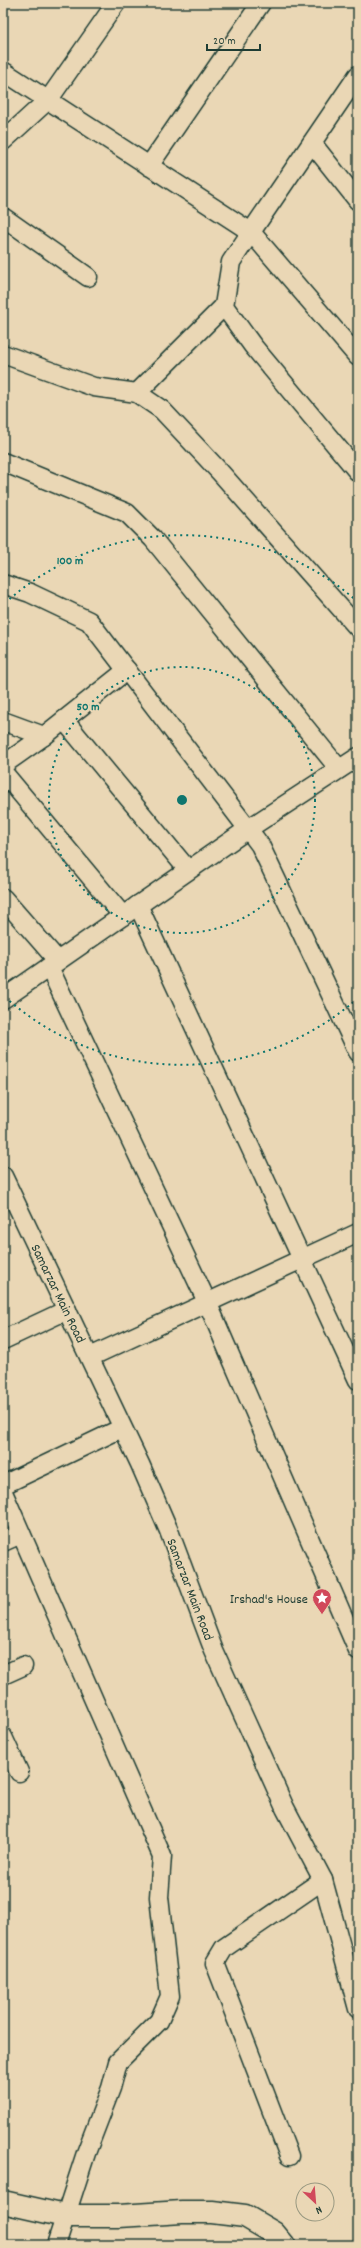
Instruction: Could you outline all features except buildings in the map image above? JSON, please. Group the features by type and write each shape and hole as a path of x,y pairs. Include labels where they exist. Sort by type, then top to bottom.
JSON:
{"main road":[{"path":"3,2202 65,2216 119,2216 182,2212 212,2212 244,2216 274,2233 284,2245"}],"street":[{"path":"3,141 49,100 116,3"},
{"path":"148,166 261,3"},
{"path":"3,71 251,232 358,357"},
{"path":"137,393 224,306 231,262 358,75"},
{"path":"312,143 358,201"},
{"path":"3,217 88,277"},
{"path":"224,306 253,346 358,472"},
{"path":"3,354 94,386 137,393 162,410 220,472 358,628"},
{"path":"3,462 127,513 153,539 339,769"},
{"path":"3,584 30,593 89,621 248,829 260,845 358,1052"},
{"path":"3,765 44,736 127,670"},
{"path":"64,720 188,870"},
{"path":"3,721 44,736"},
{"path":"3,999 248,829 358,757"},
{"path":"3,772 123,916"},
{"path":"3,898 53,964 208,1304 358,1651"},
{"path":"138,905 301,1260 358,1380"},
{"name":"Samarzar Main Road","path":"3,1176 90,1357 169,1531 214,1651 285,1808 323,1880 358,2009"},
{"path":"90,1357 208,1304 358,1233"},
{"path":"3,1340 67,1310"},
{"path":"3,1485 122,1428"},
{"path":"3,1492 162,1856 159,1897 170,1996 159,2021 135,2043 118,2062 111,2088 56,2245"},
{"path":"3,1542 21,1534"},
{"path":"3,1675 23,1666"},
{"path":"3,1737 19,1772"},
{"path":"289,2156 216,1963 224,1948 323,1880"}],"place":[{"name":"Irshad's House","path":"322,1615"}]}
